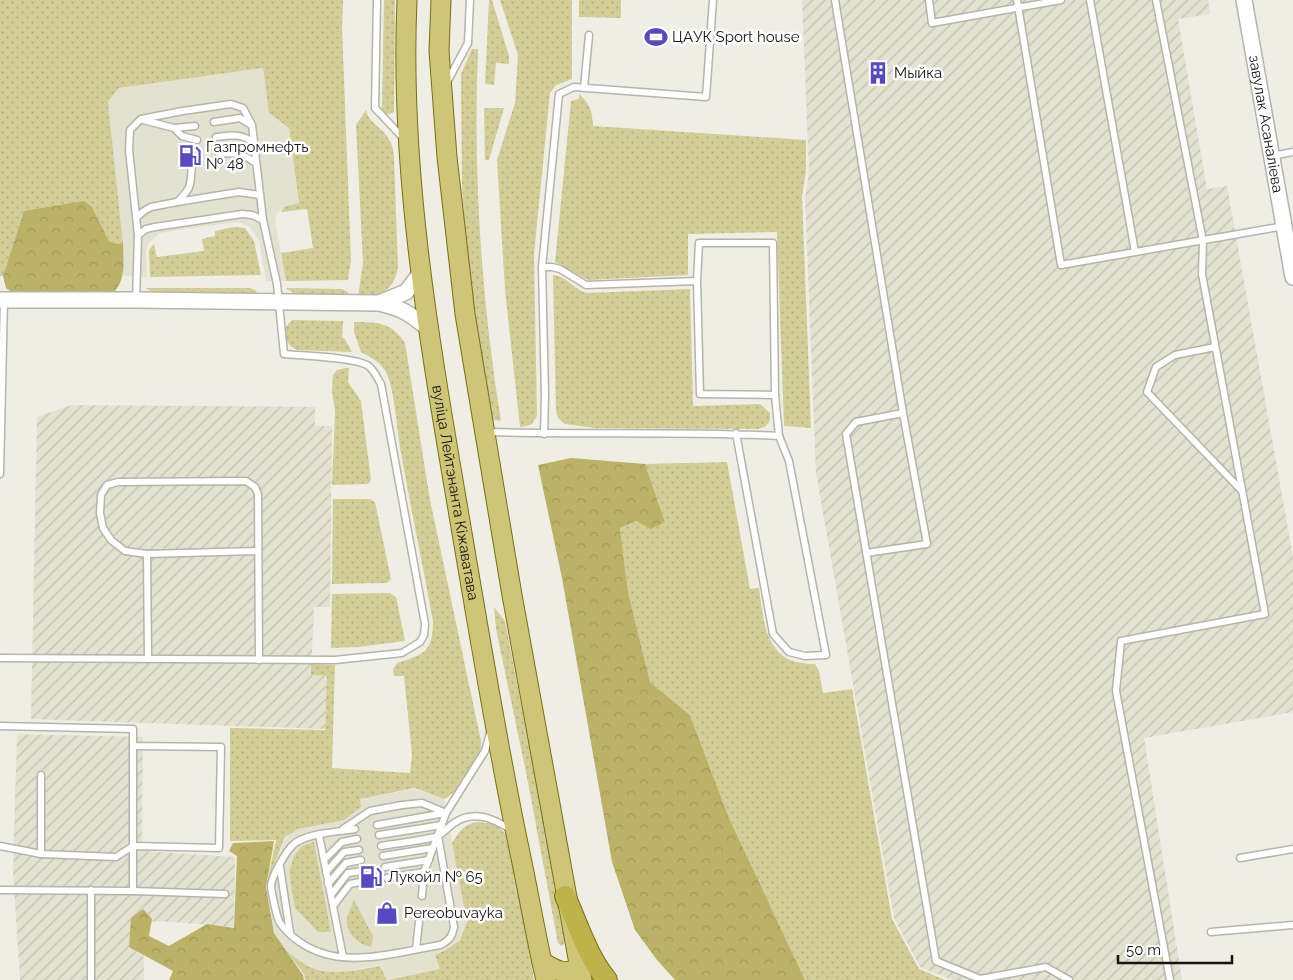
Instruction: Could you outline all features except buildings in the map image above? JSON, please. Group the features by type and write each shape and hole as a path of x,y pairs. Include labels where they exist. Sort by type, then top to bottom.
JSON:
{"highway":[{"path":"566,896 598,970 607,980"}],"main road":[{"name":"вуліца Лейтэнанта Кіжаватава","path":"407,0 404,56 412,201 420,274 494,717 544,974"},
{"path":"441,0 439,51 442,91 456,247 465,314 484,432 580,973 557,970 544,974"}],"street":[{"name":"завулак Асаналіева","path":"1244,0 1293,277"},
{"path":"378,303 406,292 420,274"},
{"path":"2,300 378,303 396,307 409,313 429,329"}],"lane":[{"path":"377,0 375,108 409,145"},
{"path":"442,91 468,43 470,0"},
{"path":"544,434 542,267 559,94 574,87 706,97 713,0"},
{"path":"835,0 926,544 866,553"},
{"path":"928,0 932,23 1061,0"},
{"path":"1017,0 1061,265 1284,226"},
{"path":"1090,0 1135,252"},
{"path":"1156,0 1203,241 1202,274 1265,614 1121,641 1116,691 1170,980"},
{"path":"584,88 589,34"},
{"path":"0,658 335,660 402,653 420,642 424,635 425,624 381,384 374,370 354,361 284,354 277,284 260,195 252,125 243,108 231,104 141,119 130,130 129,150 138,235 136,300"},
{"path":"214,122 240,118 252,125"},
{"path":"141,119 174,128 195,126"},
{"path":"174,128 182,136 197,140"},
{"path":"216,137 245,136 254,143"},
{"path":"1272,156 1293,152"},
{"path":"219,154 246,155 256,163"},
{"path":"177,202 189,191 192,180 192,164"},
{"path":"137,217 151,207 177,202 239,192 260,195"},
{"path":"138,235 146,229 155,227 242,214 252,215 264,220"},
{"path":"736,434 774,634 789,652 805,656 826,655 788,461 779,436 775,395 773,243 699,243 697,282 700,394 775,395"},
{"path":"542,267 552,267 560,270 586,285 697,282"},
{"path":"0,474 2,300"},
{"path":"1215,348 1175,355 1156,367 1147,392 1242,491"},
{"path":"903,413 856,422 846,434 936,961 980,979 1046,967 1069,980"},
{"path":"484,432 779,436"},
{"path":"257,551 147,554 124,551 111,540 103,528 100,513 101,495 107,485 118,482 246,481 255,486 258,494 259,660"},
{"path":"147,554 148,659"},
{"path":"422,896 424,872 446,813 485,751 494,717"},
{"path":"0,726 133,729 133,890"},
{"path":"0,846 41,854 116,857 133,846 219,848 220,747 133,746"},
{"path":"41,775 41,854"},
{"path":"340,831 370,811 402,805 422,803 446,813"},
{"path":"377,825 446,813"},
{"path":"381,846 438,836 456,822 469,817 483,816 494,819 515,832"},
{"path":"379,835 442,824"},
{"path":"355,829 306,838 293,845 279,866 272,885 278,921 290,934 307,948 324,954 355,959 440,945 447,942 452,935 454,927 438,836"},
{"path":"320,835 343,957"},
{"path":"324,860 342,842 357,839"},
{"path":"383,856 433,848"},
{"path":"1240,858 1293,849"},
{"path":"326,872 344,852 359,850"},
{"path":"328,884 346,863 361,860"},
{"path":"385,867 429,860"},
{"path":"279,866 290,934"},
{"path":"331,895 348,873 363,871"},
{"path":"387,878 424,872"},
{"path":"333,906 350,884 365,881"},
{"path":"0,890 133,890 225,894"},
{"path":"91,890 92,980"},
{"path":"416,949 419,922"},
{"path":"1211,932 1293,925"}],"shaded area":[{"path":"0,0 343,0 342,28 351,260 348,280 286,281 281,253 313,248 307,209 281,212 284,207 299,203 289,128 269,113 263,68 119,88 108,102 123,244 109,241 92,207 24,211 3,276 0,276"},
{"path":"384,0 395,0 394,112 386,115 382,112"},
{"path":"489,0 492,0 509,56 509,64 496,63 494,85 485,84"},
{"path":"500,0 572,0 572,79 556,85 550,93 534,254 537,416 531,425 520,427 505,290 497,160 515,103 518,55"},
{"path":"579,0 621,0 621,18 579,17"},
{"path":"802,0 1208,0 1210,14 1178,19 1207,189 1227,186 1293,557 1293,712 1144,738 1182,980 952,980 920,967 894,918 816,473 805,199 809,171"},
{"path":"472,49 478,49 477,142 480,235 488,328 501,421 491,418 484,409 466,252 462,185 461,74"},
{"path":"263,68 269,113 289,128 299,204 284,207 276,215 275,221 286,281 266,281 259,240 249,226 235,222 160,233 149,243 146,251 147,277 123,276 123,244 108,102 119,88"},
{"path":"579,94 590,108 593,126 806,140 806,171 802,196 811,428 784,426 777,232 688,234 688,275 588,280 555,262 571,101 579,99"},
{"path":"484,108 504,108 489,160 485,160"},
{"path":"366,110 370,119 387,137 393,149 398,267 393,282 385,291 373,296 358,297 363,263 356,125"},
{"path":"234,227 245,228 254,241 261,275 150,277 149,250 154,244 157,257 204,251 202,239 215,236 215,231"},
{"path":"553,275 562,278 587,293 690,289 693,406 760,404 770,413 768,424 758,429 595,428 565,424 559,419 556,412"},
{"path":"146,288 250,288 257,291 254,295 155,294"},
{"path":"286,288 342,289 348,292 347,297 295,294"},
{"path":"292,320 343,321 342,337 352,352 297,350 291,346 285,336 284,329"},
{"path":"354,322 377,323 389,327 405,343 430,500 481,741 480,751 478,759 465,779 454,792 444,799 415,788 360,799 361,807 344,820 298,829 285,837 267,883 276,840 230,841 230,728 325,730 327,676 311,675 311,664 335,665 332,768 410,773 412,755 404,676 394,676 393,669 397,663 419,655 431,640 433,622 401,453 390,382 382,367 372,358 361,352 354,332"},
{"path":"349,368 348,382 361,401 371,480 368,484 332,485 335,412 332,391 333,375 337,370"},
{"path":"72,405 315,407 315,426 332,426 330,607 314,607 311,675 327,676 325,729 31,719 37,417"},
{"path":"727,462 750,589 759,588 763,618 769,637 773,646 788,659 815,664 819,671 823,693 852,689 892,919 919,969 945,980 805,980 729,818 690,715 650,682 628,592 620,528 636,521 651,528 665,522 645,464"},
{"path":"333,499 370,499 375,502 391,579 387,583 332,584"},
{"path":"390,593 396,597 405,641 358,647 331,648 332,594"},
{"path":"494,607 505,621 564,939 564,944 561,946 558,943 527,777 496,629"},
{"path":"17,734 143,737 142,851 235,857 234,927 160,921 143,922 144,980 20,980 13,871"},
{"path":"415,789 444,799 467,922 460,939 435,955 440,969 387,979 380,965 335,973 317,969 297,960 283,947 274,932 267,887 286,837 302,828 345,820 361,807 360,799"},
{"path":"477,822 496,824 506,835 534,980 387,980 440,969 435,955 460,940 467,922 452,843 459,832 468,825"},
{"path":"314,842 331,932 318,932 295,908 289,873 294,856 302,846"},
{"path":"354,900 373,936 371,947 357,941 348,929 348,914"},
{"path":"285,949 308,966 330,972 352,971 380,966 387,980 305,980 304,974"}],"green space":[{"path":"84,201 92,207 109,241 123,244 122,277 117,289 112,294 16,295 6,288 3,276 24,211"},
{"path":"571,458 645,464 665,522 651,529 636,521 620,528 628,592 650,682 690,715 729,818 805,980 675,980 657,960 635,930 612,862 562,578 538,465"},
{"path":"274,841 266,887 274,933 303,975 304,980 169,980 173,971 129,947 131,918 143,909 152,919 149,936 169,946 207,924 234,928 237,856 229,851 233,843"}],"place":[{"name":"ЦАУК Sport house","path":"656,37"},
{"name":"Мыйка","path":"878,73"},
{"name":"Газпромнефть № 48","path":"190,156"},
{"name":"Лукойл № 65","path":"371,877"},
{"name":"Pereobuvayka","path":"387,913"}]}
